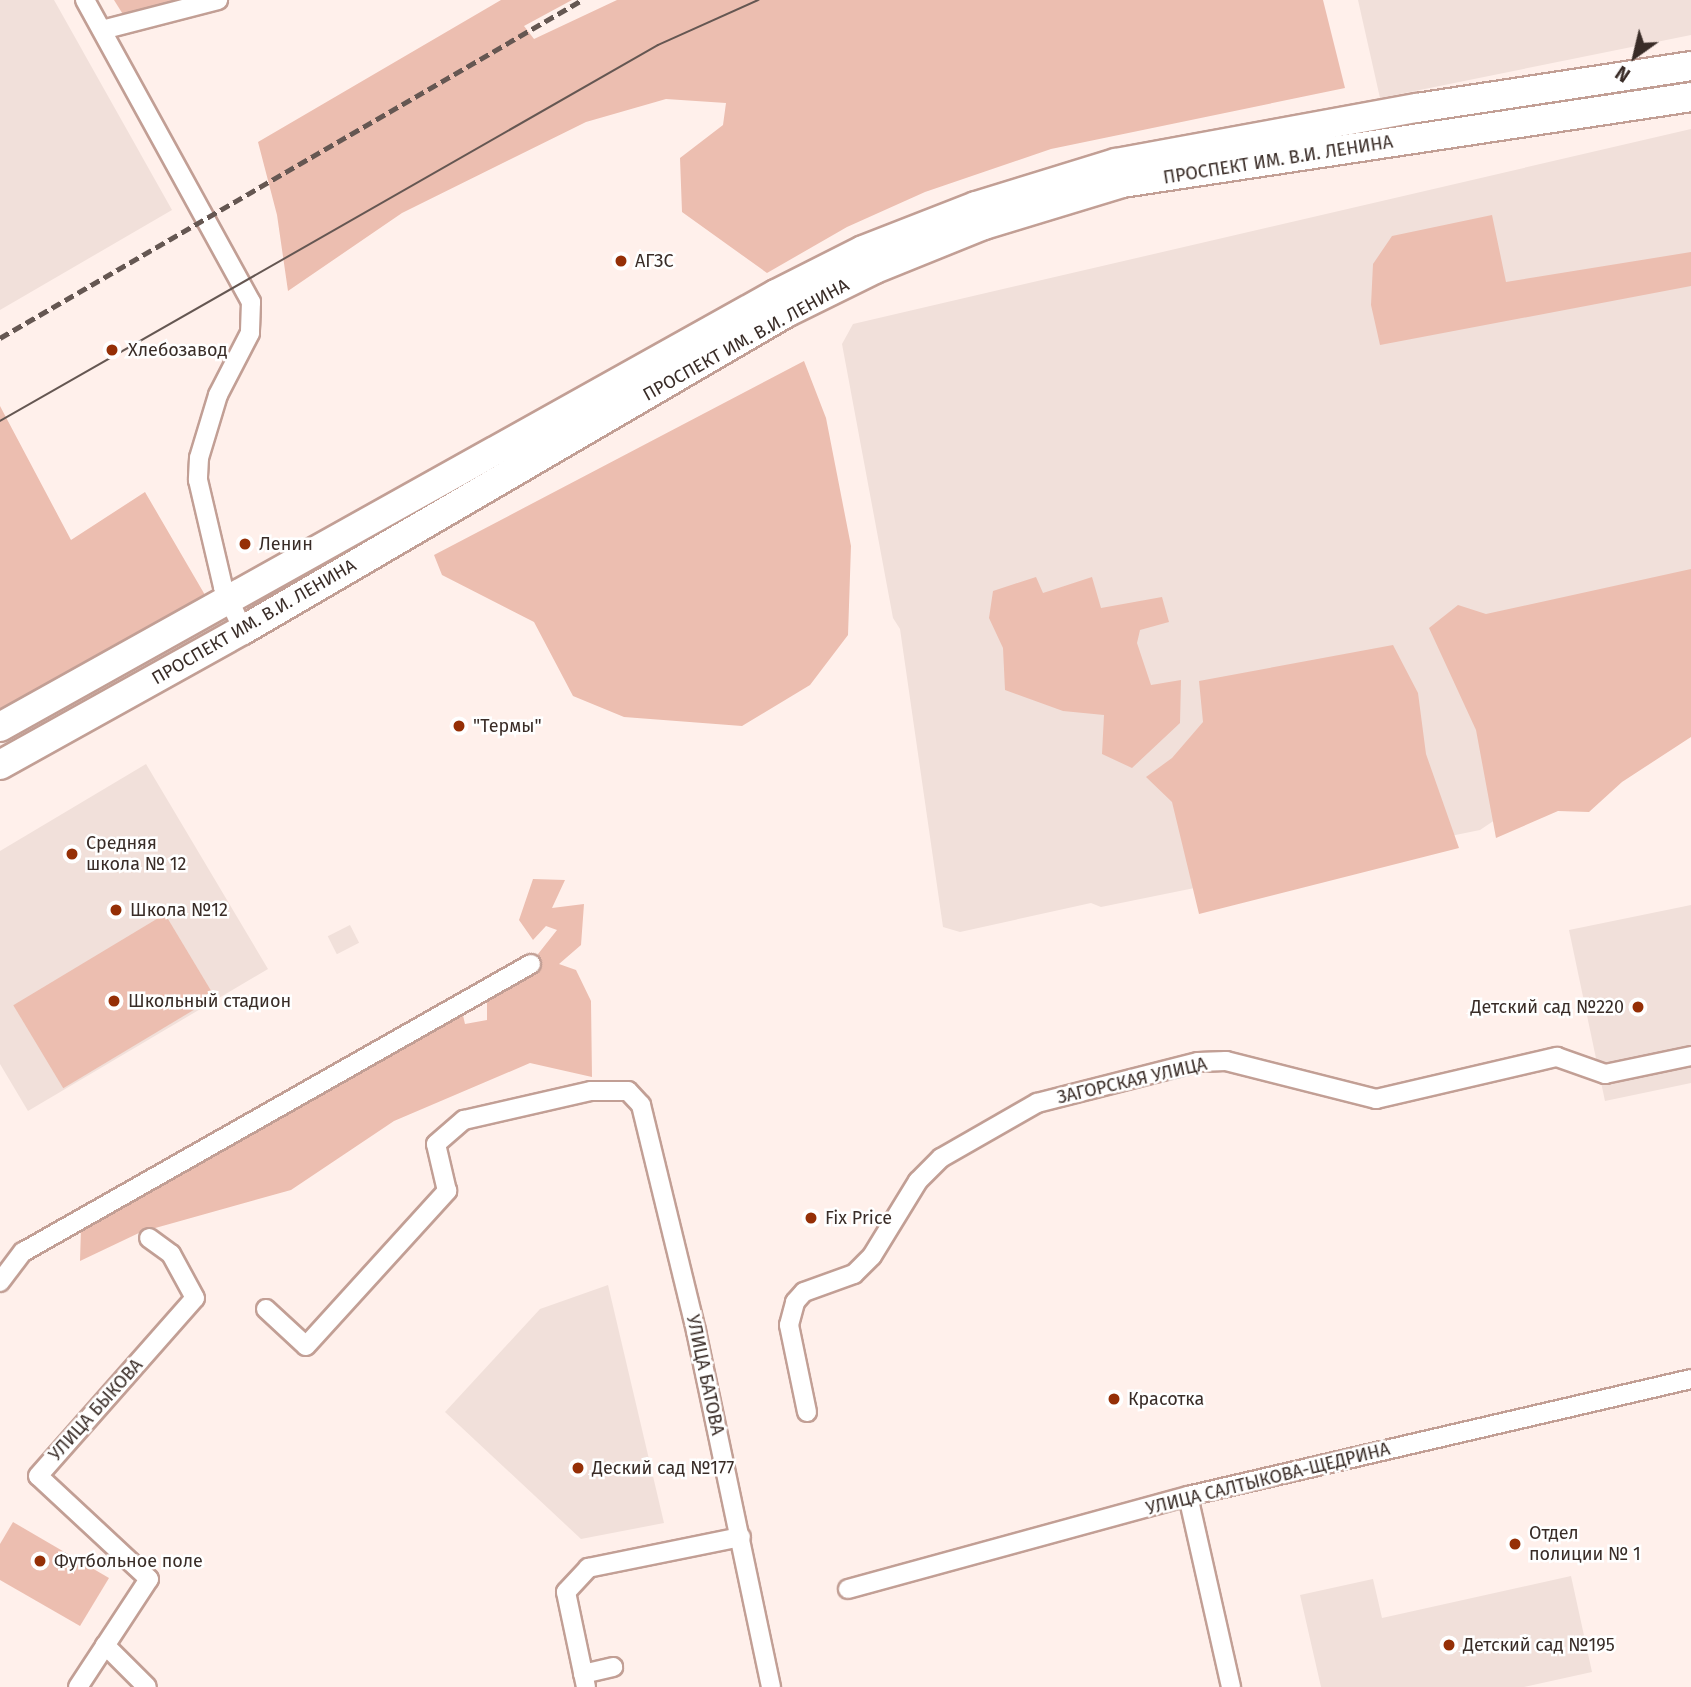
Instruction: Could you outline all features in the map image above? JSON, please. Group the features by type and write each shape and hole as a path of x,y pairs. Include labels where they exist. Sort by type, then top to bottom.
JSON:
{"main road":[{"name":"ПРОСПЕКТ ИМ. В.И. ЛЕНИНА","path":"0,727 776,294 863,250 976,206 1116,163 1417,108 1691,66"},
{"name":"ПРОСПЕКТ ИМ. В.И. ЛЕНИНА","path":"0,765 243,630 786,313 875,269 984,225 1122,183 1691,97"}],"street":[{"path":"85,0 251,302 250,333 218,395 199,458 198,480 227,598 243,630"},
{"path":"102,30 218,0"},
{"path":"0,1282 23,1252 531,964"},
{"name":"ЗАГОРСКАЯ УЛИЦА","path":"807,1412 789,1325 795,1302 804,1292 854,1274 872,1256 918,1181 942,1157 1037,1103 1198,1062 1226,1061 1376,1100 1557,1057 1605,1074 1691,1056"},
{"name":"УЛИЦА БАТОВА","path":"266,1309 306,1346 447,1191 436,1144 464,1120 591,1091 628,1091 641,1105 741,1538 771,1687"},
{"name":"УЛИЦА БЫКОВА","path":"78,1687 149,1579 38,1476 195,1298 171,1254 149,1238"},
{"name":"УЛИЦА САЛТЫКОВА-ЩЕДРИНА","path":"848,1588 1188,1496 1691,1379"},
{"path":"1188,1496 1231,1687"},
{"path":"613,1667 584,1681 566,1592 588,1568 741,1538"},
{"path":"105,1645 147,1687"}],"shaded area":[{"path":"0,0 54,0 172,210 0,310"},
{"path":"114,0 184,0 124,16"},
{"path":"501,0 572,0 524,26 534,39 617,0 1323,0 1345,88 1051,149 925,192 847,227 767,273 682,212 680,158 723,125 726,103 666,99 586,122 402,213 288,291 277,215 258,142"},
{"path":"1358,0 1691,0 1691,35 1380,98"},
{"path":"1691,129 1691,689 1480,830 1101,907 1091,903 960,932 943,927 900,629 893,618 842,344 853,324"},
{"path":"1492,215 1506,282 1691,252 1691,286 1380,345 1371,305 1373,264 1392,236"},
{"path":"804,361 826,418 851,546 848,635 810,685 742,726 624,717 573,696 534,622 442,575 434,555"},
{"path":"0,406 71,540 145,492 205,595 0,710"},
{"path":"1691,569 1691,737 1622,782 1589,812 1558,811 1496,838 1476,730 1429,628 1458,605 1486,614"},
{"path":"1036,577 1043,593 1092,577 1101,608 1162,597 1169,622 1140,630 1137,643 1151,685 1181,680 1180,723 1132,768 1102,754 1104,715 1063,711 1005,690 1003,648 989,618 993,591"},
{"path":"1393,645 1418,693 1426,754 1459,848 1199,914 1172,802 1146,777 1172,758 1203,722 1199,681"},
{"name":"Школа №12","path":"146,764 268,969 28,1111 0,1064 0,851"},
{"path":"533,879 565,880 552,908 584,904 581,945 559,964 576,970 591,1001 592,1077 530,1063 394,1121 291,1190 141,1232 80,1261 81,1228 462,1011 465,1024 487,1020 487,1001 540,968 538,954 557,930 546,926 533,940 519,920"},
{"name":"Детский сад №220","path":"1691,905 1691,1083 1605,1101 1569,930"},
{"name":"Школьный стадион","path":"165,914 215,997 63,1088 13,1005"},
{"path":"350,925 359,943 337,954 328,936"},
{"name":"Деский сад №177","path":"608,1285 664,1523 581,1539 445,1412 540,1309"},
{"name":"Футбольное поле","path":"13,1522 109,1578 80,1626 0,1580 0,1544"},
{"name":"Детский сад №195","path":"1571,1576 1592,1672 1524,1687 1321,1687 1300,1595 1373,1579 1382,1618"}],"tram line":[{"path":"0,421 658,45 758,0"}],"railway":[{"path":"0,338 582,0"}],"place":[{"name":"АГЗС","path":"621,261"},
{"name":"Хлебозавод","path":"112,350"},
{"name":"Ленин","path":"245,544"},
{"name":"\"Термы\"","path":"459,726"},
{"name":"Средняя школа № 12","path":"72,854"},
{"name":"Школа №12","path":"116,910"},
{"name":"Школьный стадион","path":"114,1001"},
{"name":"Детский сад №220","path":"1638,1007"},
{"name":"Fix Price","path":"811,1218"},
{"name":"Красотка","path":"1114,1399"},
{"name":"Деский сад №177","path":"578,1468"},
{"name":"Отдел полиции № 1","path":"1515,1544"},
{"name":"Футбольное поле","path":"40,1561"},
{"name":"Детский сад №195","path":"1449,1645"}]}
